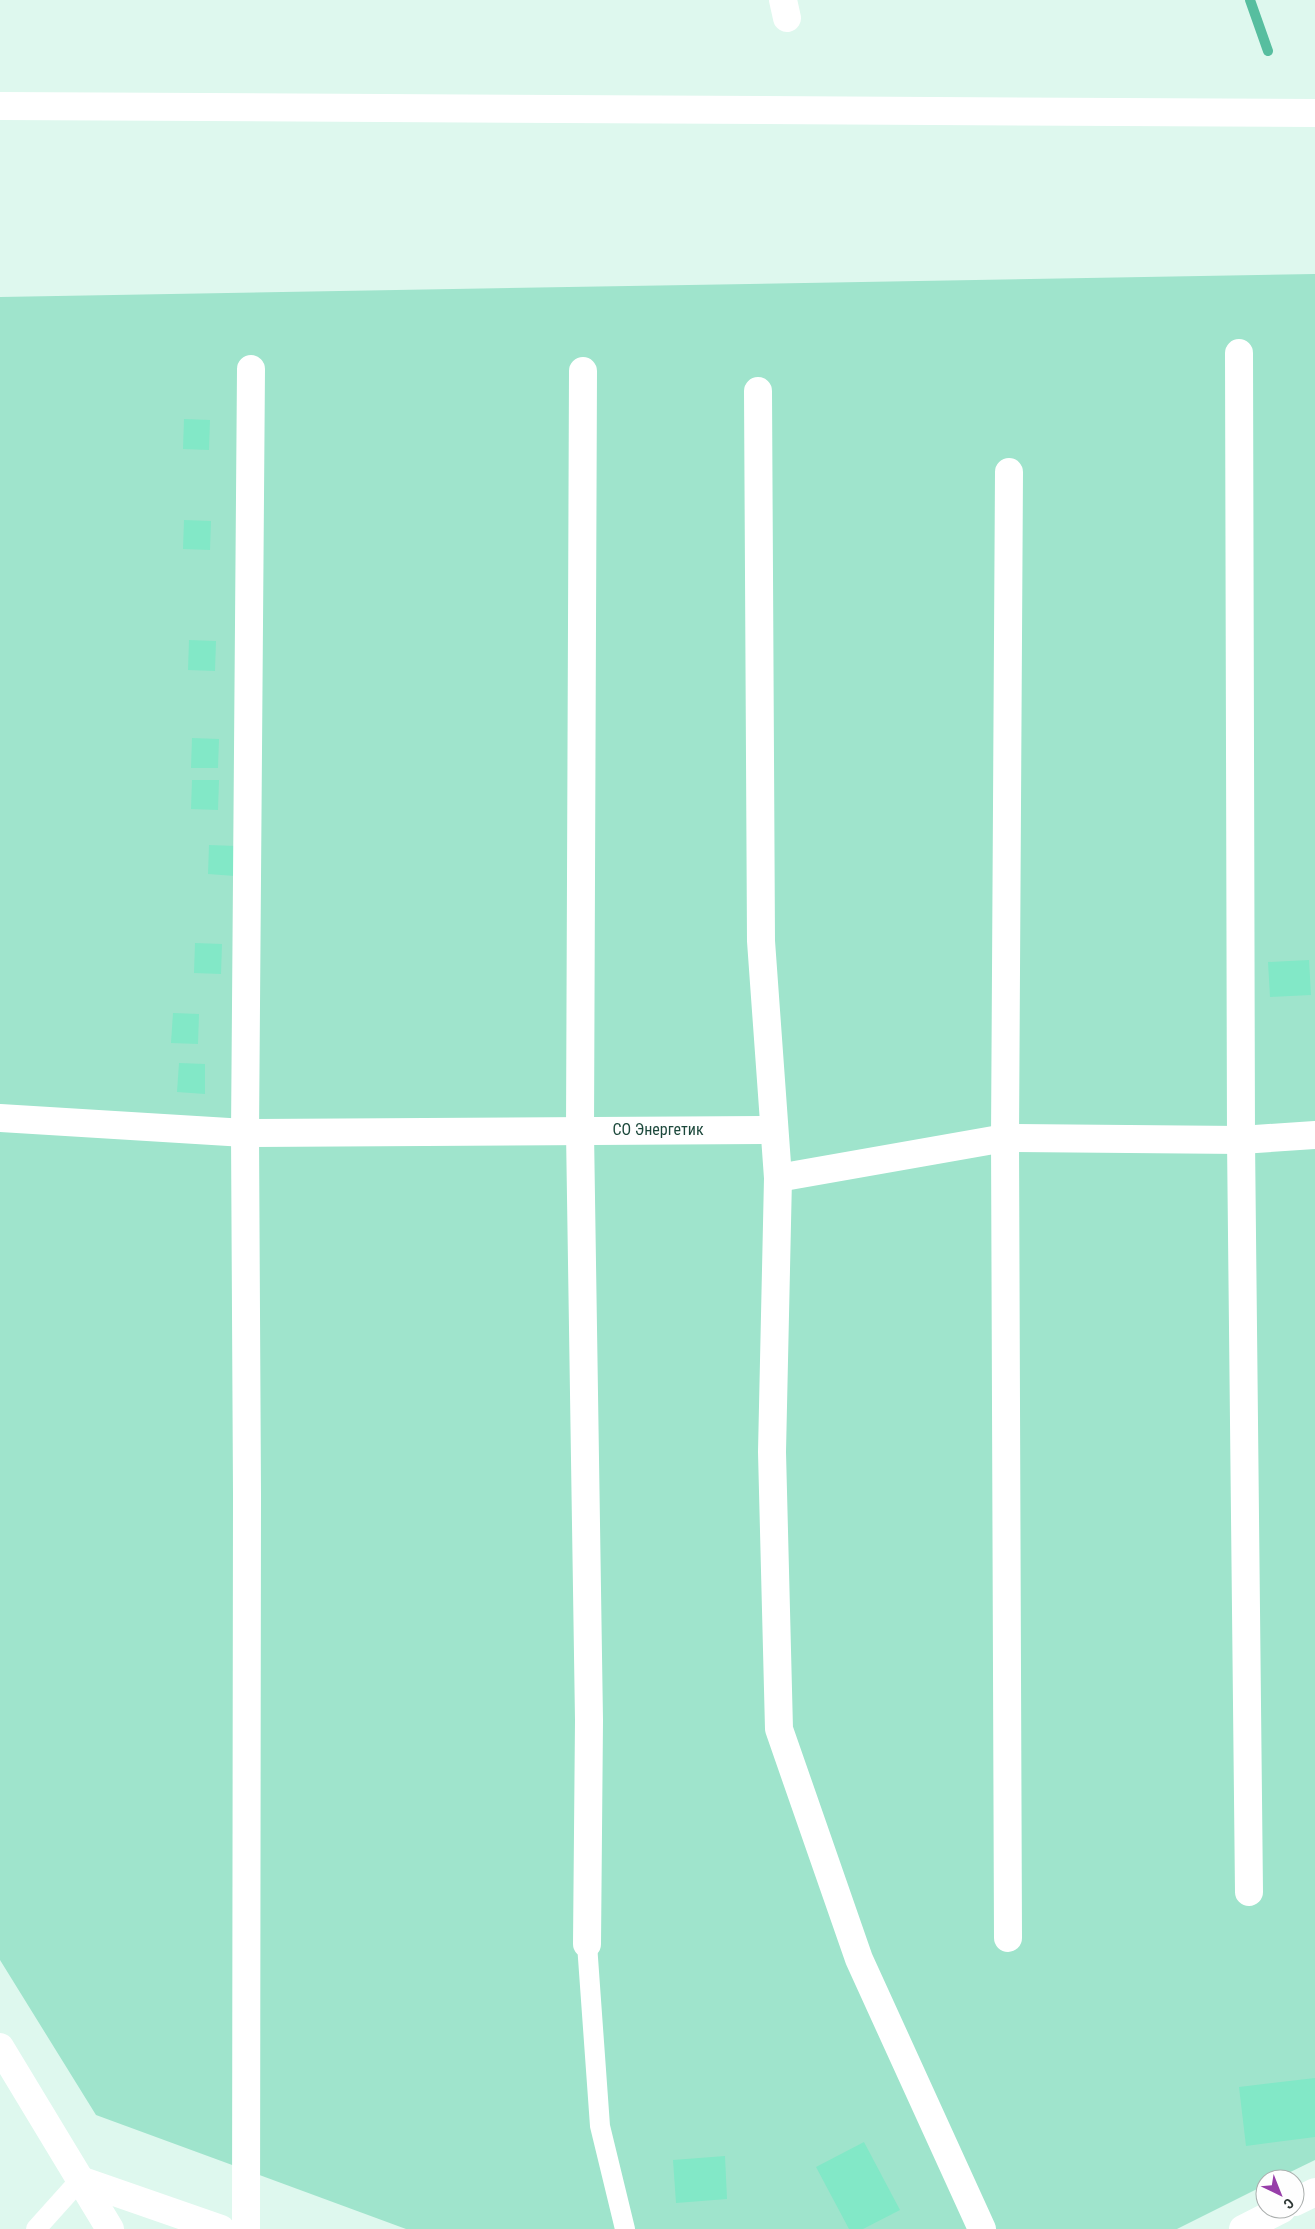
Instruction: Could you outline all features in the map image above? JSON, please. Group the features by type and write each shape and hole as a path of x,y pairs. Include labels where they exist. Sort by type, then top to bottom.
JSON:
{"street":[{"path":"0,106 1315,113"},
{"path":"1239,353 1241,1140 1249,1892"},
{"path":"246,2229 247,1484 244,1134 251,369"},
{"path":"583,371 580,1132 590,1720 587,1944"},
{"path":"758,391 761,941 778,1178 772,1452 779,1729 859,1959 982,2229"},
{"path":"1008,1938 1005,1138 1009,472"},
{"path":"0,1118 244,1134 774,1130"},
{"path":"778,1178 1005,1138 1241,1140 1315,1135"},
{"path":"0,2047 110,2229"},
{"path":"80,2180 221,2229"},
{"path":"1243,2229 1262,2219"}],"lane":[{"path":"587,1944 600,2126 625,2229"},
{"path":"36,2229 80,2180"}],"green space":[{"name":"СО Энергетик","path":"1315,274 1315,2160 1297,2169 1255,2169 1255,2190 1177,2229 406,2229 96,2115 0,1960 0,297"}],"building":[{"path":"184,419 210,420 209,450 183,449"},
{"path":"184,520 211,521 210,550 183,549"},
{"path":"189,640 216,641 215,671 188,670"},
{"path":"192,738 219,739 218,768 191,768"},
{"path":"192,780 219,780 218,810 191,809"},
{"path":"209,845 236,846 235,876 208,874"},
{"path":"195,943 222,944 221,974 194,973"},
{"path":"1309,960 1311,995 1270,997 1268,962"},
{"path":"173,1013 199,1014 198,1044 171,1043"},
{"path":"179,1063 205,1064 205,1094 177,1092"},
{"path":"1315,2078 1315,2137 1246,2146 1239,2087"},
{"path":"864,2142 900,2210 863,2229 849,2229 816,2167"},
{"path":"725,2156 727,2199 676,2203 673,2160"}],"waterway":[{"path":"1250,0 1268,51"}]}
